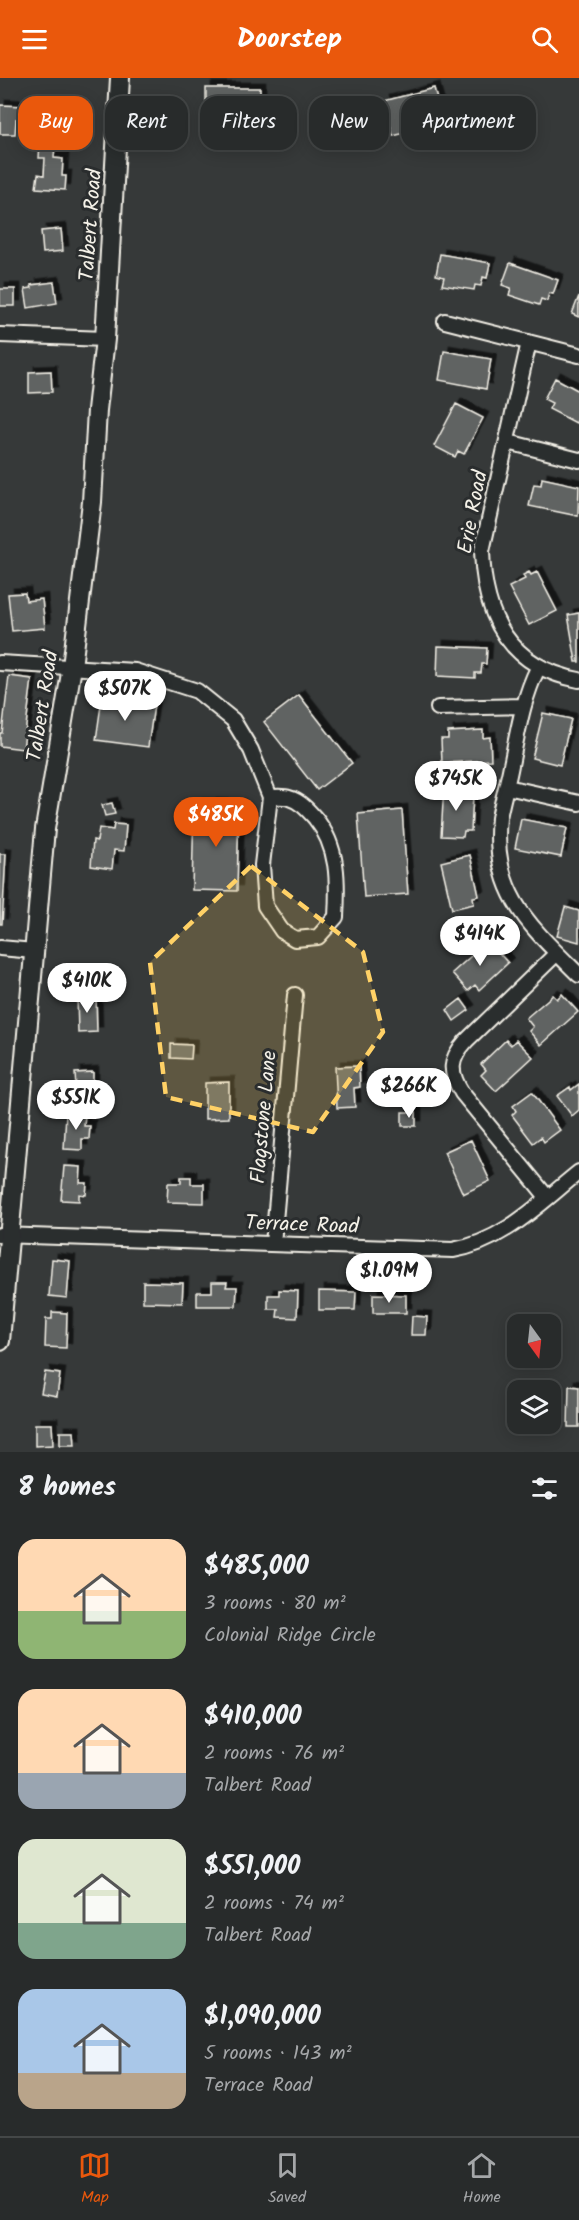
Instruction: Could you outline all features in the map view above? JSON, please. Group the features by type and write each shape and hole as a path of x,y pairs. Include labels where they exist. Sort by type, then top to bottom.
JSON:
{"street":[{"name":"Talbert Road","path":"0,1341 5,1236 45,829 72,668 87,557 97,410 105,339 120,78"},
{"path":"445,321 579,354"},
{"path":"0,335 105,339"},
{"name":"Erie Road","path":"529,342 482,551 483,577 486,597 494,619 514,645 538,668 579,680"},
{"path":"508,442 579,460"},
{"path":"0,663 135,671 197,691 233,720 251,750 270,797 262,865 265,906 282,931 295,939 318,937 336,917 338,882 333,852 326,831 306,807 290,798 270,797"},
{"path":"538,668 523,706 500,817 498,847 501,873 512,898 528,921 579,975"},
{"path":"438,708 523,706"},
{"path":"507,787 579,803"},
{"path":"0,948 34,951"},
{"path":"548,1197 462,1093 453,1079 452,1065 457,1051 466,1041 557,953"},
{"name":"Flagstone Lane","path":"273,1244 296,995"},
{"name":"Terrace Road","path":"5,1236 453,1250 471,1247 495,1237 579,1172"}],"highlighted area":[{"path":"251,866 363,952 383,1032 313,1132 166,1097 150,962"}],"building":[{"path":"206,88 260,88 260,96 206,96"},
{"path":"434,88 436,96 403,96"},
{"path":"401,97 401,134 393,136 389,120 389,100"},
{"path":"0,105 18,106 15,134 0,134"},
{"path":"40,150 55,150 54,158 63,159 62,176 66,176 65,190 36,188 38,174 44,175 45,158 39,158"},
{"path":"61,229 63,251 43,253 41,231"},
{"path":"440,254 490,263 487,278 483,277 481,286 475,285 474,290 442,285 444,277 436,275"},
{"path":"510,263 558,280 553,294 549,293 547,301 541,299 539,305 509,295 511,288 502,285"},
{"path":"54,282 57,303 28,308 25,289 32,288 31,285"},
{"path":"0,289 15,289 15,306 0,306"},
{"path":"579,296 579,317 572,314"},
{"path":"444,351 491,359 486,389 439,380"},
{"path":"51,371 52,392 29,393 29,372"},
{"path":"555,378 579,391 579,418 576,423 549,409 552,403 544,399"},
{"path":"456,404 483,418 464,454 458,451 455,457 434,446"},
{"path":"542,478 579,486 578,516 529,506 534,484 541,485"},
{"path":"529,572 531,575 537,572 557,611 529,625 509,587 525,579 523,575"},
{"path":"25,593 26,601 42,599 45,628 12,631 8,594"},
{"path":"579,613 579,662 576,662 568,615"},
{"path":"438,646 487,648 486,664 482,664 481,673 475,673 475,678 437,676"},
{"path":"9,676 32,679 23,749 0,746"},
{"path":"299,695 352,763 317,790 264,722"},
{"path":"102,698 154,705 148,747 96,740"},
{"path":"543,713 571,719 560,765 532,758"},
{"path":"483,730 483,738 490,737 491,760 442,763 441,739 448,739 448,732"},
{"path":"444,786 467,787 467,795 473,795 471,831 464,831 463,837 441,836"},
{"path":"112,803 115,814 105,816 102,805"},
{"path":"194,804 239,805 237,891 192,890"},
{"path":"402,810 408,894 364,897 358,814"},
{"path":"521,819 567,828 561,857 515,848"},
{"path":"114,824 126,825 124,851 114,850 112,869 91,866 93,840 97,841 99,828 113,830"},
{"path":"0,854 6,854 2,924 0,924"},
{"path":"470,855 479,896 473,897 474,904 452,909 441,862"},
{"path":"565,907 579,911 579,942 557,936"},
{"path":"488,941 508,963 479,990 475,985 468,991 452,973"},
{"path":"562,994 578,1012 541,1045 529,1031 533,1027 526,1018 553,995 557,999"},
{"path":"96,996 97,1032 78,1033 77,997"},
{"path":"461,999 469,1010 454,1021 447,1010"},
{"path":"506,1040 511,1045 516,1040 533,1057 496,1091 481,1075 486,1070 481,1064"},
{"path":"171,1044 192,1045 191,1059 171,1058"},
{"path":"359,1066 360,1087 354,1088 355,1107 337,1108 335,1067"},
{"path":"93,1072 93,1088 76,1088 75,1073"},
{"path":"229,1082 229,1118 205,1119 205,1083"},
{"path":"579,1084 579,1110 572,1116 557,1096"},
{"path":"532,1092 560,1130 544,1142 541,1137 533,1143 512,1115 516,1111 513,1106"},
{"path":"402,1112 416,1112 416,1126 402,1126"},
{"path":"66,1113 85,1114 84,1126 90,1126 89,1139 82,1139 82,1150 64,1149"},
{"path":"471,1140 490,1181 463,1194 444,1152"},
{"path":"64,1166 81,1167 80,1183 87,1183 86,1195 79,1194 79,1201 61,1200"},
{"path":"181,1177 191,1177 191,1184 204,1184 204,1203 167,1202 168,1183 181,1183"},
{"path":"52,1259 70,1261 67,1298 49,1296"},
{"path":"143,1282 183,1283 182,1303 143,1302"},
{"path":"212,1282 227,1282 226,1287 237,1287 236,1306 197,1306 197,1292 212,1292"},
{"path":"279,1290 298,1291 297,1318 277,1317 278,1309 268,1309 268,1295 279,1295"},
{"path":"319,1291 356,1292 355,1310 319,1310"},
{"path":"373,1294 406,1295 406,1313 373,1313"},
{"path":"52,1312 67,1313 66,1348 45,1347 46,1319 52,1319"},
{"path":"412,1316 427,1317 426,1335 411,1335"},
{"path":"45,1372 60,1374 57,1396 41,1393"},
{"path":"569,1386 579,1387 579,1427 568,1427"},
{"path":"35,1424 52,1424 53,1445 35,1446"},
{"path":"60,1432 74,1432 75,1445 60,1445"}]}
